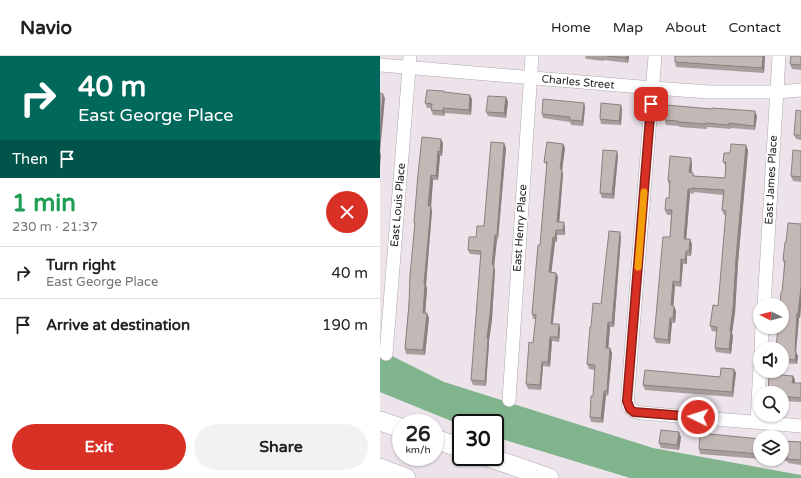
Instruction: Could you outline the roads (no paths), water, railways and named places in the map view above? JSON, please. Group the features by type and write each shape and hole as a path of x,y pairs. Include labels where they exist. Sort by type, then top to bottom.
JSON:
{"highway":[{"path":"380,421 392,425"},
{"path":"504,463 549,478"},
{"path":"380,468 406,478"}],"street":[{"name":"East Henry Place","path":"509,400 532,56"},
{"path":"655,56 627,401 630,409 634,412 753,422"},
{"name":"East James Place","path":"764,298 779,56"},
{"name":"Charles Street","path":"380,65 410,62 530,78 709,92 777,92 801,90"},
{"name":"East Louis Place","path":"386,354 410,62"},
{"path":"757,422 801,426"}]}
